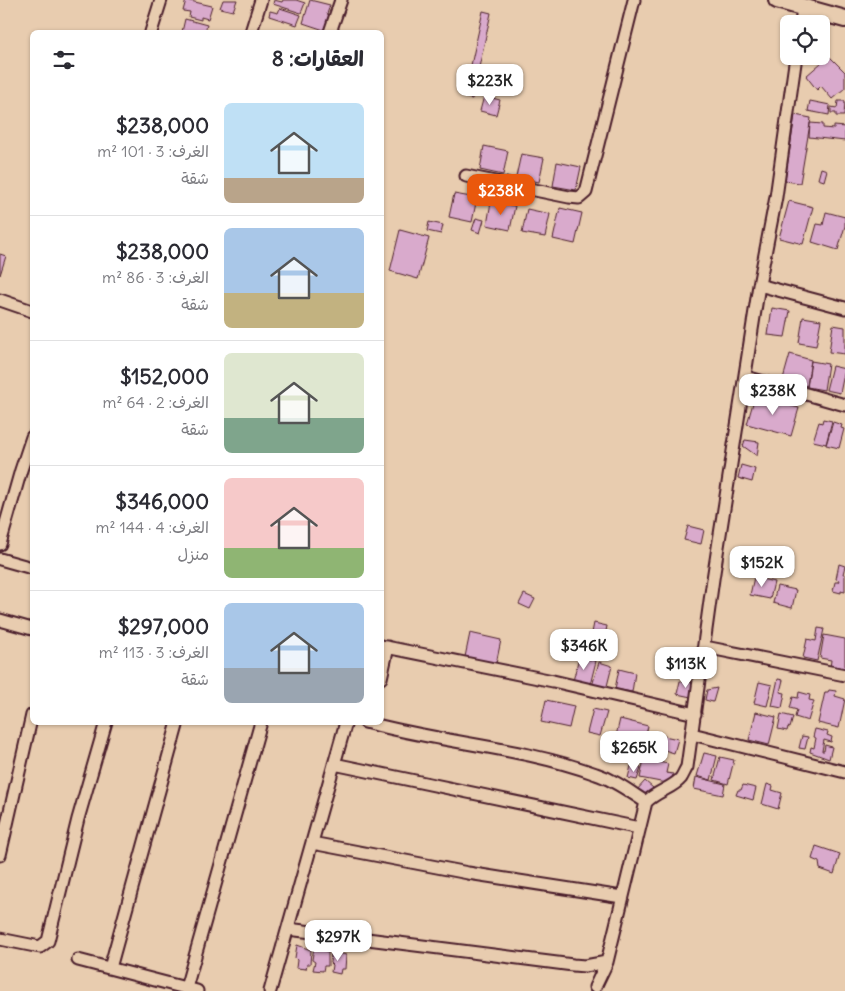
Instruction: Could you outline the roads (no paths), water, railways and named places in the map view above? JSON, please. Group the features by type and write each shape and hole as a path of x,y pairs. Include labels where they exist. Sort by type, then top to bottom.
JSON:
{"main road":[{"path":"777,0 845,19"}],"street":[{"path":"152,30 161,0"},
{"path":"252,30 261,0"},
{"path":"331,30 341,0"},
{"path":"466,176 569,197 579,198 586,192 634,0"},
{"path":"802,15 803,6"},
{"path":"595,987 607,962 646,802 653,795 673,786 686,767 713,579 746,378 759,285 776,197 795,65"},
{"path":"759,285 845,308"},
{"path":"0,300 30,310"},
{"path":"746,378 845,405"},
{"path":"0,544 30,443"},
{"path":"21,470 30,473"},
{"path":"0,559 30,567"},
{"path":"0,620 30,628"},
{"path":"385,646 554,681 695,714"},
{"path":"704,647 845,675"},
{"path":"0,856 30,724"},
{"path":"0,939 40,947 48,941 78,819 105,725"},
{"path":"110,968 177,725"},
{"path":"78,960 192,990 261,725"},
{"path":"270,991 345,725"},
{"path":"378,725 489,747 588,772 613,781 646,802"},
{"path":"692,734 845,772"},
{"path":"334,764 639,828"},
{"path":"312,843 468,873 622,897"},
{"path":"288,929 573,965 585,966 607,962"}]}
